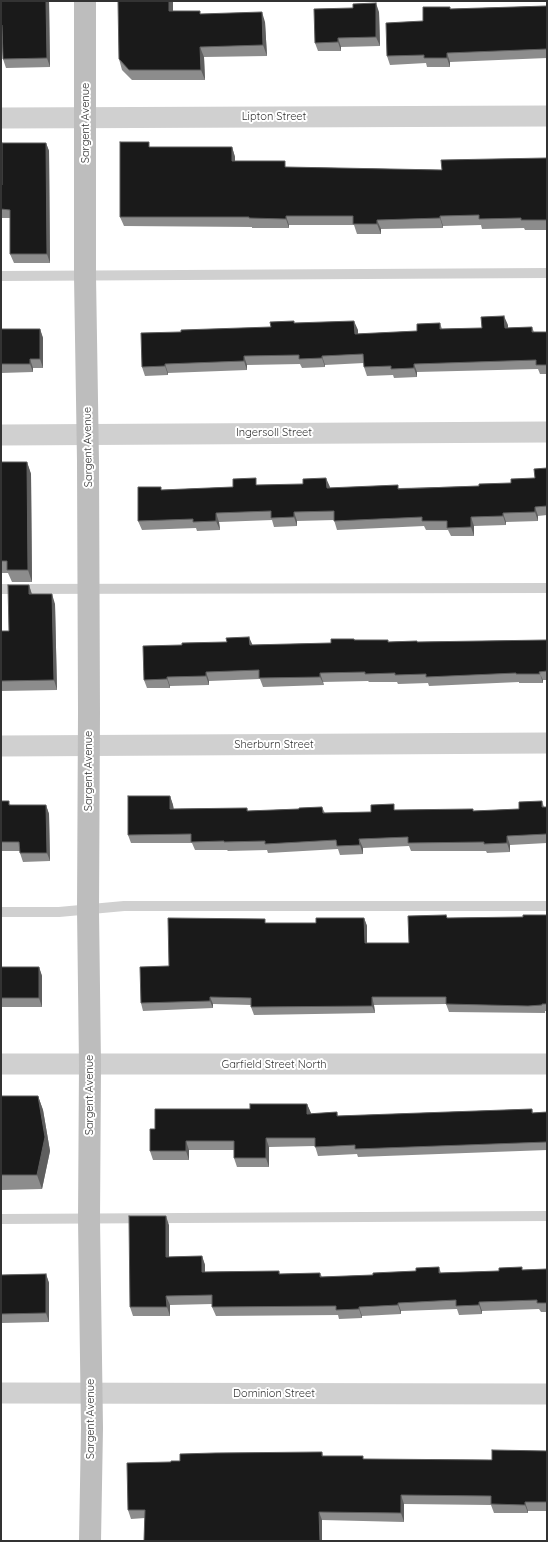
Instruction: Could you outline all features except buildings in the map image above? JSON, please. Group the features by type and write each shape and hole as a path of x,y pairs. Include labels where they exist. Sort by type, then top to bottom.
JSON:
{"main road":[{"name":"Sargent Avenue","path":"85,1 85,276 89,589 88,910 90,1065 90,1541"}],"street":[{"name":"Lipton Street","path":"1,118 547,116"},
{"name":"Ingersoll Street","path":"1,435 547,432"},
{"name":"Sherburn Street","path":"1,746 547,743"},
{"name":"Garfield Street North","path":"1,1064 547,1064"},
{"name":"Dominion Street","path":"1,1393 547,1394"}],"lane":[{"path":"1,276 547,273"},
{"path":"1,589 547,588"},
{"path":"1,912 59,912 124,906 547,906"},
{"path":"1,1219 547,1216"}]}
